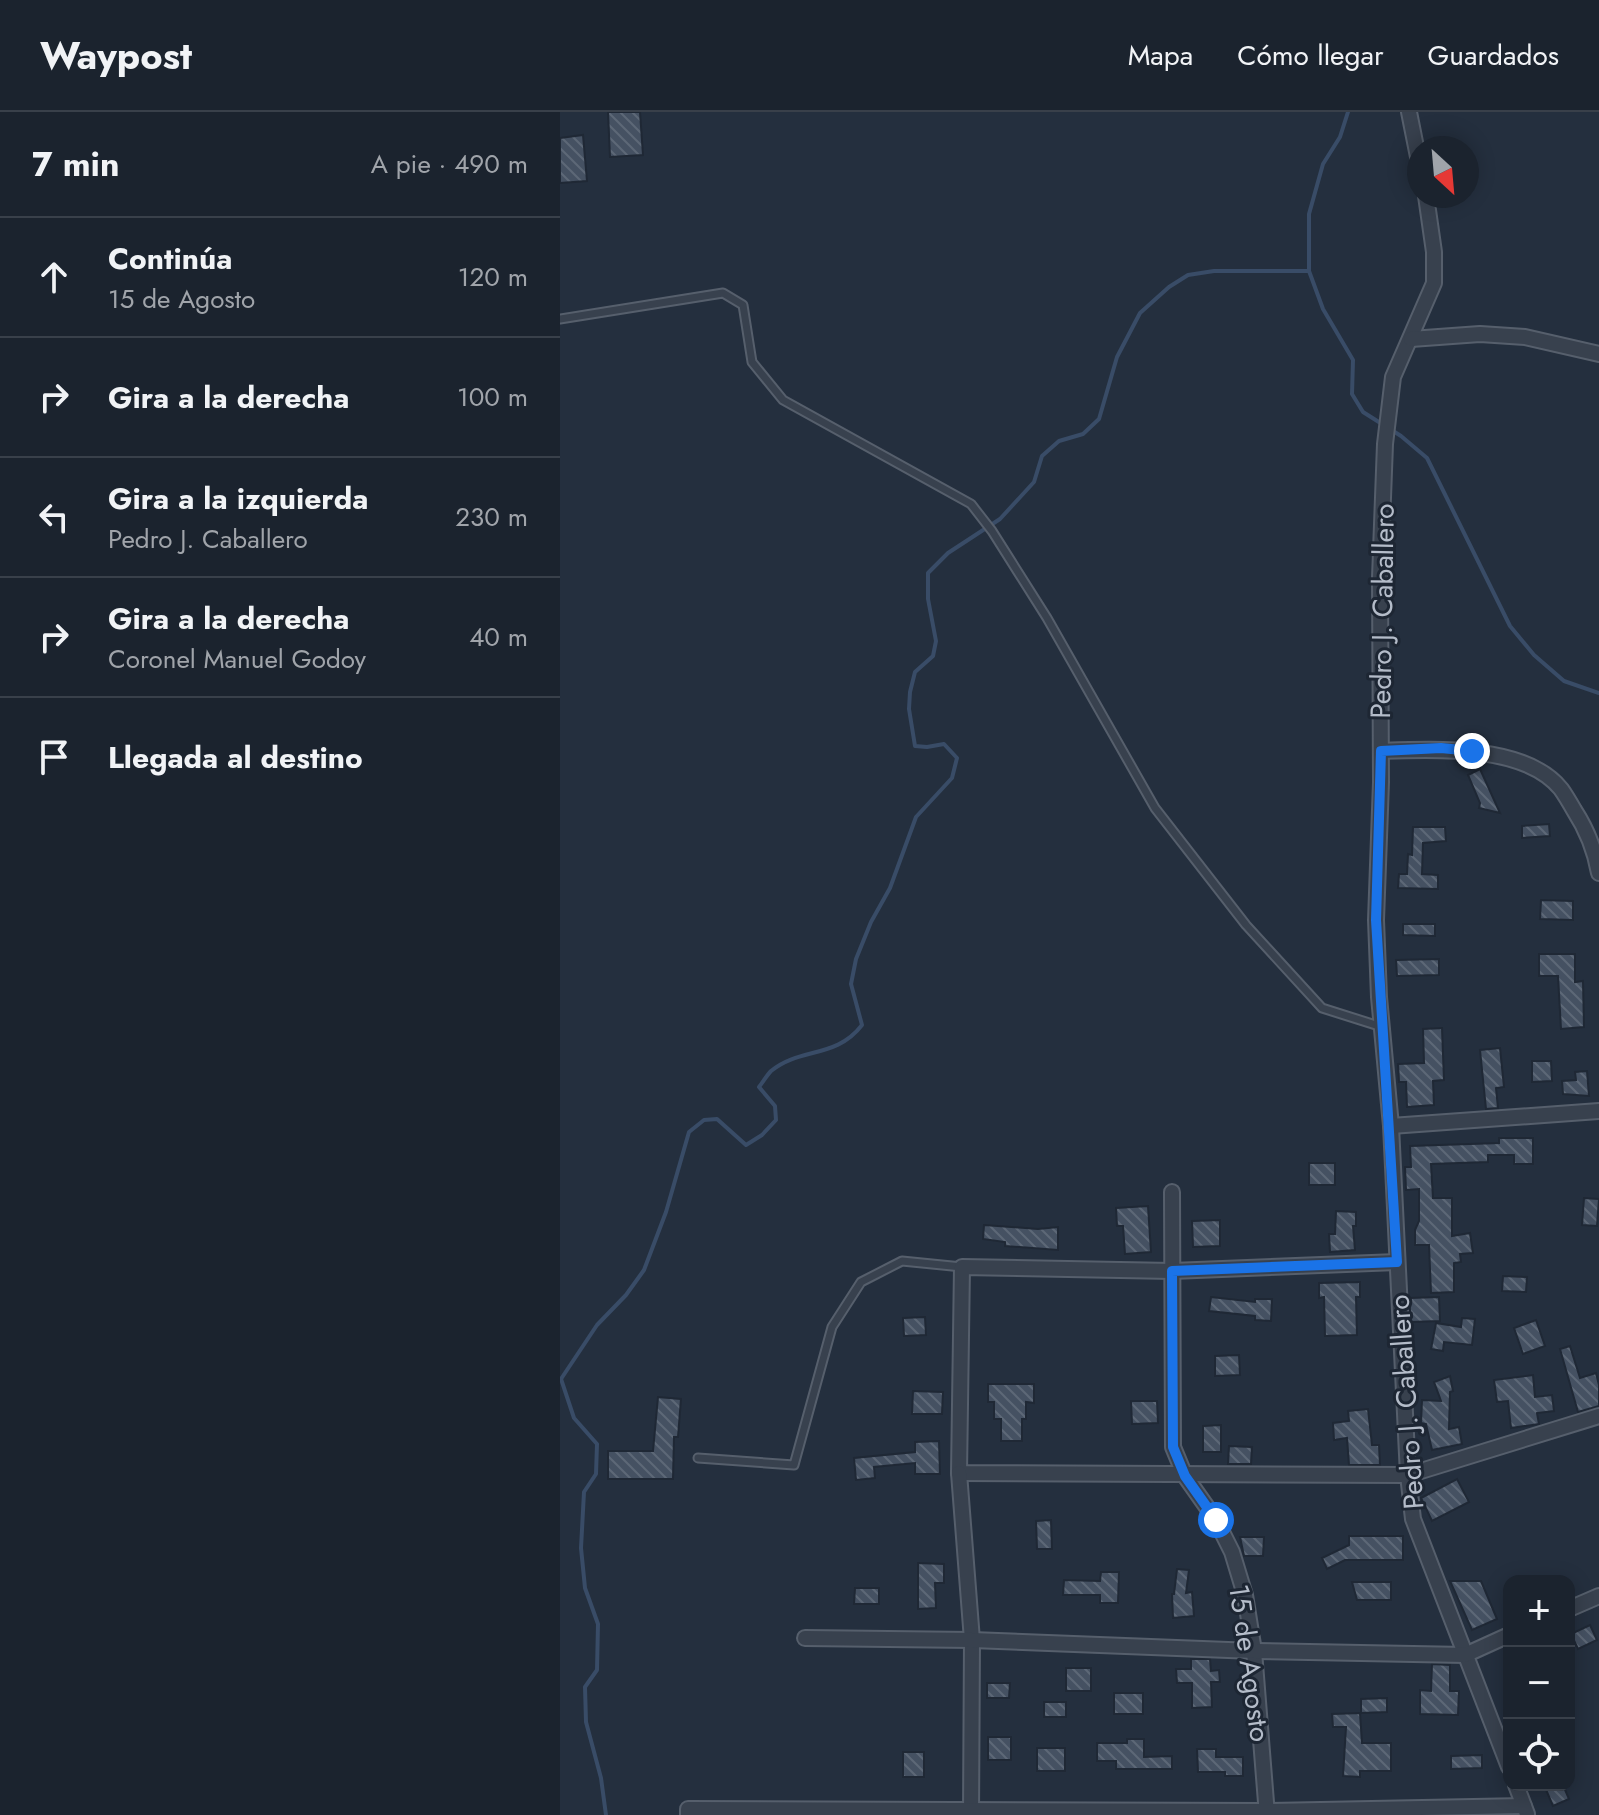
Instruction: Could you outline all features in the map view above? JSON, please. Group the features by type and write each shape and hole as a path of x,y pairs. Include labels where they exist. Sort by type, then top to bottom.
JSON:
{"street":[{"path":"1409,112 1414,136"},
{"name":"Pedro J. Caballero","path":"1428,208 1434,252 1434,283 1393,377 1387,414 1380,578 1381,751 1376,920 1413,1519 1503,1752"},
{"path":"1411,339 1480,334 1525,337 1599,354"},
{"path":"1381,751 1441,748 1472,751 1504,757 1537,770 1560,787 1584,825 1596,855 1599,873"},
{"path":"1391,1126 1599,1111"},
{"name":"15 de Agosto","path":"1172,1192 1173,1447 1185,1476 1216,1520 1232,1552 1245,1595 1254,1651 1267,1813"},
{"path":"971,1813 972,1640 959,1473 962,1267 1172,1271 1397,1262"},
{"path":"959,1473 1408,1475 1599,1416"},
{"path":"1575,1606 1599,1596"},
{"path":"805,1638 1465,1655 1503,1638"},
{"path":"688,1815 688,1809 971,1813 1526,1811 1518,1791"}],"lane":[{"path":"560,319 723,293 743,305 752,362 783,400 971,504 992,531 1047,618 1155,808 1237,913 1322,1008 1382,1027"},
{"path":"698,1458 794,1465 832,1327 861,1282 902,1261 962,1267"}],"building":[{"path":"608,112 640,112 643,155 610,157"},
{"path":"583,135 587,181 560,183 560,138"},
{"path":"1480,769 1500,813 1479,808 1480,803 1468,775"},
{"path":"1549,824 1550,836 1522,838 1522,826"},
{"path":"1413,827 1445,827 1446,841 1423,843 1422,874 1438,875 1438,889 1398,888 1399,874 1407,874 1408,854 1412,855"},
{"path":"1541,900 1573,901 1573,920 1540,919"},
{"path":"1403,924 1435,924 1435,936 1403,935"},
{"path":"1539,954 1575,954 1575,982 1583,981 1584,1027 1561,1029 1558,976 1539,976"},
{"path":"1439,959 1439,975 1397,976 1396,960"},
{"path":"1442,1028 1444,1080 1433,1081 1434,1105 1407,1107 1406,1082 1399,1082 1398,1064 1424,1063 1423,1029"},
{"path":"1500,1048 1504,1087 1496,1088 1498,1108 1486,1109 1480,1050"},
{"path":"1532,1061 1551,1061 1552,1081 1532,1082"},
{"path":"1587,1071 1589,1096 1563,1094 1562,1081 1576,1080 1575,1072"},
{"path":"1499,1138 1533,1138 1533,1164 1514,1164 1514,1155 1488,1155 1488,1162 1431,1164 1433,1198 1452,1198 1452,1236 1470,1233 1473,1253 1460,1254 1461,1262 1454,1263 1454,1292 1431,1293 1429,1245 1415,1245 1419,1189 1406,1190 1405,1167 1411,1167 1410,1146 1499,1143"},
{"path":"1309,1163 1335,1163 1335,1185 1309,1185"},
{"path":"1584,1198 1599,1199 1597,1226 1582,1225"},
{"path":"1148,1206 1151,1252 1125,1254 1123,1226 1117,1226 1116,1208"},
{"path":"1336,1211 1356,1212 1356,1226 1353,1226 1355,1250 1330,1252 1329,1234 1335,1234"},
{"path":"1220,1220 1220,1246 1193,1247 1192,1221"},
{"path":"984,1225 1038,1229 1058,1227 1058,1250 1005,1246 1005,1242 983,1239"},
{"path":"1503,1276 1527,1277 1526,1292 1502,1291"},
{"path":"1360,1282 1360,1297 1356,1297 1357,1335 1325,1336 1324,1297 1319,1298 1319,1283"},
{"path":"1211,1297 1255,1302 1255,1299 1272,1299 1271,1321 1209,1311"},
{"path":"1439,1297 1440,1321 1411,1322 1409,1298"},
{"path":"925,1317 926,1335 904,1336 903,1318"},
{"path":"1462,1318 1475,1319 1472,1345 1444,1342 1443,1351 1431,1349 1436,1323 1461,1327"},
{"path":"1536,1320 1545,1346 1523,1354 1514,1328"},
{"path":"1570,1346 1580,1378 1596,1373 1599,1406 1578,1412 1560,1349"},
{"path":"1239,1355 1240,1375 1215,1376 1215,1356"},
{"path":"1533,1375 1535,1397 1552,1395 1554,1411 1537,1413 1539,1424 1511,1428 1508,1401 1497,1402 1494,1380"},
{"path":"1450,1376 1453,1391 1450,1392 1449,1429 1459,1427 1462,1444 1432,1450 1426,1424 1421,1423 1422,1400 1441,1401 1434,1382"},
{"path":"988,1384 1034,1384 1034,1403 1026,1402 1026,1419 1022,1419 1022,1441 1001,1441 1001,1419 994,1419 994,1402 988,1402"},
{"path":"913,1391 943,1392 942,1414 912,1414"},
{"path":"658,1397 681,1399 678,1437 674,1437 673,1479 608,1479 608,1451 653,1451"},
{"path":"1131,1401 1157,1401 1158,1423 1132,1424"},
{"path":"1368,1409 1372,1445 1379,1445 1380,1465 1349,1465 1347,1438 1334,1440 1333,1423 1349,1421 1348,1411"},
{"path":"1221,1425 1221,1452 1203,1452 1203,1426"},
{"path":"939,1441 940,1474 915,1474 915,1463 874,1467 875,1478 856,1480 854,1458 915,1452 915,1442"},
{"path":"1229,1446 1252,1447 1251,1464 1228,1464"},
{"path":"1457,1479 1469,1502 1432,1521 1421,1498"},
{"path":"1051,1520 1052,1549 1037,1549 1036,1521"},
{"path":"1349,1536 1403,1536 1403,1560 1345,1560 1327,1569 1322,1558 1349,1545"},
{"path":"1240,1537 1264,1537 1263,1556 1244,1556"},
{"path":"918,1563 944,1564 944,1583 935,1583 936,1608 918,1609"},
{"path":"1177,1569 1189,1570 1186,1593 1192,1592 1194,1616 1173,1618 1172,1594"},
{"path":"1101,1572 1119,1572 1118,1603 1100,1603 1100,1595 1063,1595 1064,1580 1100,1581"},
{"path":"1450,1581 1481,1581 1497,1619 1472,1630"},
{"path":"1352,1582 1391,1582 1391,1600 1357,1600"},
{"path":"855,1588 879,1588 879,1604 854,1604"},
{"path":"1590,1625 1597,1640 1578,1649 1575,1632"},
{"path":"1191,1659 1210,1659 1211,1671 1219,1670 1220,1682 1211,1682 1212,1707 1192,1708 1192,1683 1177,1683 1176,1669 1191,1669"},
{"path":"1432,1664 1450,1665 1450,1691 1459,1691 1458,1715 1420,1714 1420,1690 1431,1691"},
{"path":"1066,1668 1091,1668 1091,1691 1066,1691"},
{"path":"987,1683 1010,1683 1009,1698 987,1698"},
{"path":"1114,1693 1143,1693 1143,1714 1114,1714"},
{"path":"1387,1698 1387,1712 1361,1713 1361,1699"},
{"path":"1044,1702 1066,1702 1066,1717 1044,1717"},
{"path":"1360,1713 1362,1743 1391,1743 1391,1771 1360,1771 1360,1777 1343,1776 1346,1727 1333,1727 1332,1714"},
{"path":"988,1737 1011,1737 1011,1760 988,1760"},
{"path":"1127,1739 1144,1739 1144,1757 1172,1756 1172,1769 1116,1769 1116,1761 1097,1761 1097,1743 1127,1743"},
{"path":"1037,1748 1065,1748 1065,1771 1037,1771"},
{"path":"1197,1749 1216,1749 1216,1757 1243,1757 1243,1776 1198,1772"},
{"path":"903,1752 924,1752 924,1777 903,1777"},
{"path":"1482,1755 1482,1768 1451,1769 1451,1756"},
{"path":"1547,1791 1566,1791 1569,1799 1553,1806"}],"waterway":[{"path":"1348,112 1340,137 1323,164 1309,214 1309,271 1323,309 1353,360 1352,394 1363,412 1401,436 1427,458 1510,626 1534,655 1564,681 1599,693"},
{"path":"606,1815 601,1778 586,1722 585,1687 597,1670 598,1624 585,1588 581,1548 584,1492 596,1474 597,1444 574,1418 561,1379 597,1325 626,1295 644,1270 666,1212 689,1132 704,1120 717,1119 746,1145 762,1135 776,1120 775,1106 759,1087 771,1071 794,1058 841,1043 862,1025 851,984 856,959 871,922 890,888 916,817 952,778 957,758 944,744 915,746 909,709 915,672 933,656 936,641 928,599 928,573 948,553 1000,519 1034,482 1042,456 1059,441 1083,434 1099,419 1117,357 1140,313 1169,287 1188,275 1214,271 1309,271"}],"route":[{"path":"1216,1520 1185,1476 1173,1447 1172,1271 1397,1262 1376,920 1381,751 1441,748 1472,751"}]}
